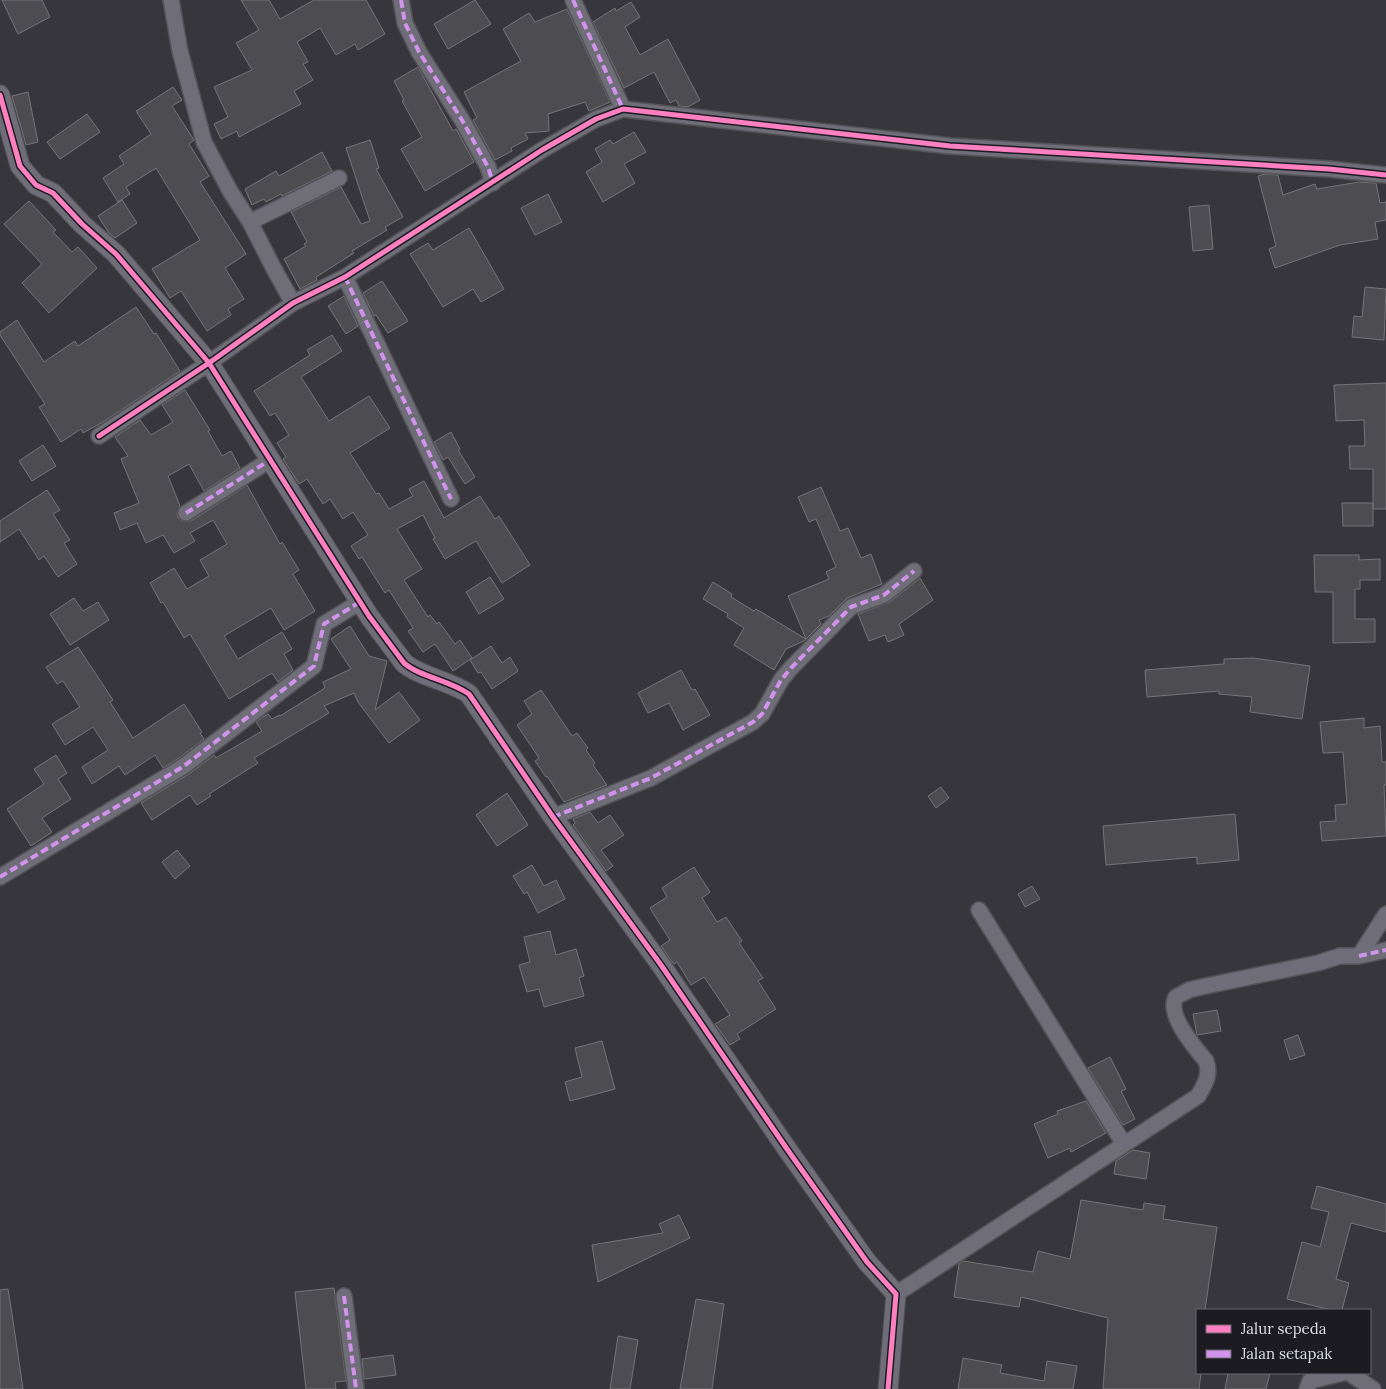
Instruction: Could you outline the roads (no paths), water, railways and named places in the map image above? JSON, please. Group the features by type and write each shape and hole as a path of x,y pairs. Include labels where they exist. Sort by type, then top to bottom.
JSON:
{"street":[{"path":"171,0 180,51 204,142 230,191 250,222 293,303"},
{"path":"401,0 405,23 419,52 462,120 488,167 493,183"},
{"path":"573,0 622,109"},
{"path":"0,95 20,166 36,185 53,194 82,224 116,254 209,363 360,602 404,662 410,668 456,686 469,694 553,817 661,965 867,1262 896,1294 888,1389"},
{"path":"99,436 209,363 293,303 345,277 493,183 512,168 596,119 622,109 950,146 1329,169 1386,175"},
{"path":"250,222 339,178"},
{"path":"345,277 451,499"},
{"path":"186,513 270,460"},
{"path":"553,817 651,778 753,722 762,714 781,680 791,668 851,608 884,595 914,571"},
{"path":"0,877 184,766 314,666 324,624 360,602"},
{"path":"979,910 1124,1144"},
{"path":"1359,956 1386,914"},
{"path":"896,1294 1198,1096 1208,1078 1208,1066 1183,1029 1173,1002 1176,997 1189,990 1201,987 1340,956 1359,956 1386,950"},
{"path":"344,1296 356,1389"},
{"path":"1307,1389 1310,1382 1339,1374"},
{"path":"1350,1374 1373,1389"}]}
